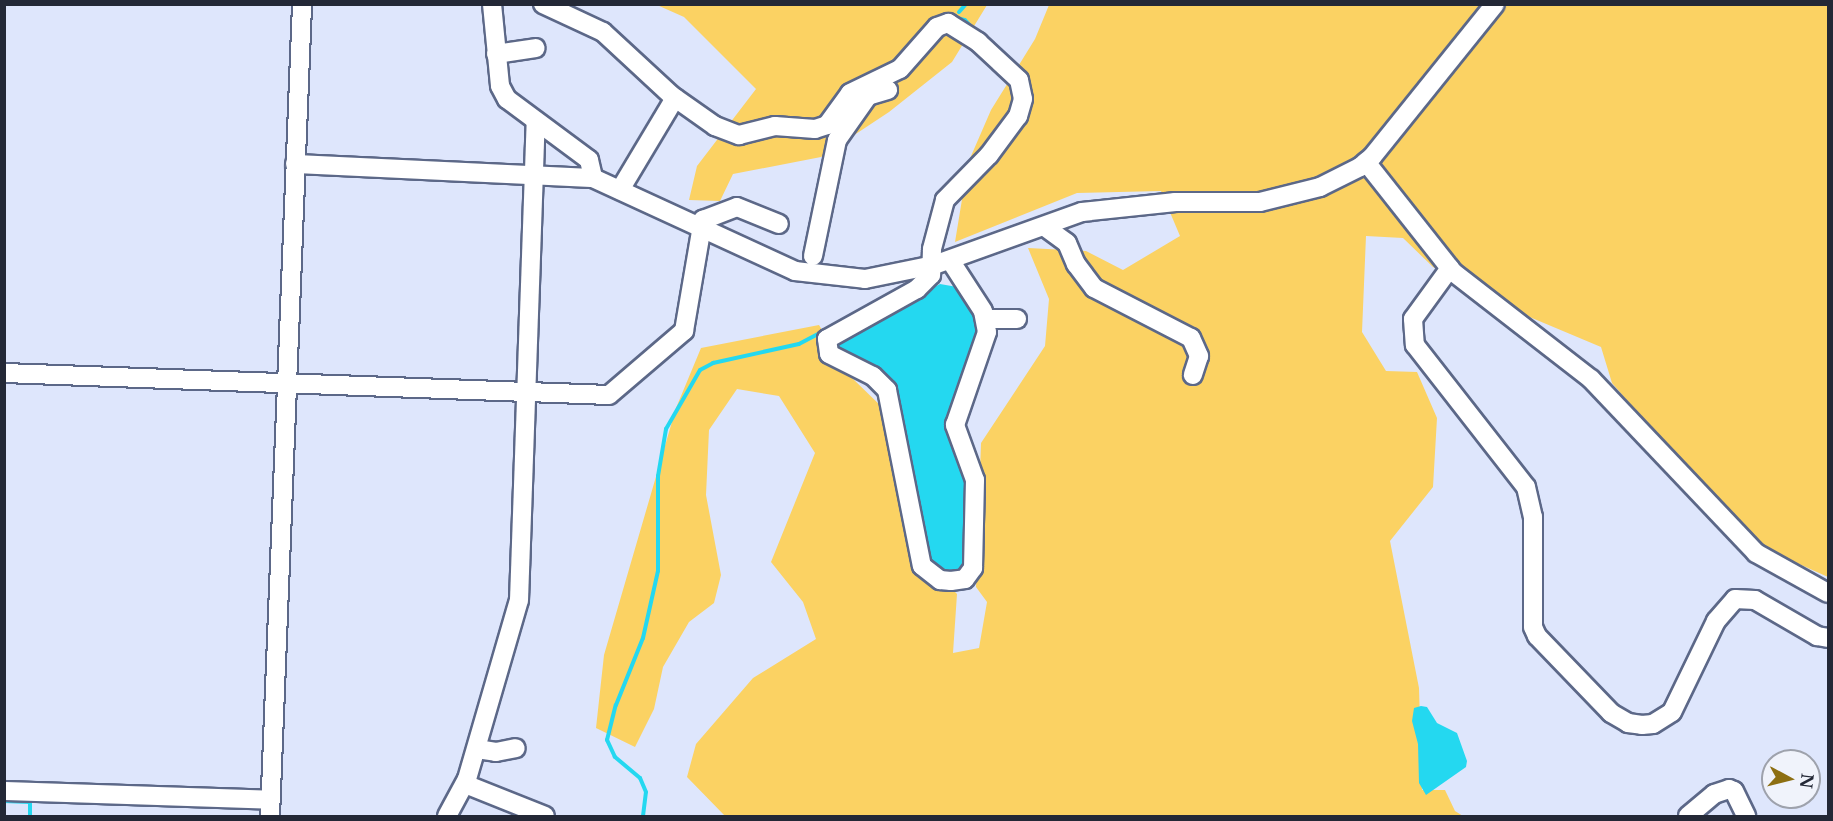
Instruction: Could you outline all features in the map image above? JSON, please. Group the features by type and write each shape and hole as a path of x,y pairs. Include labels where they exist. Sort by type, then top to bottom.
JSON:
{"street":[{"path":"4,791 270,808 302,4"},
{"path":"492,4 500,86 507,99 536,123 589,159 593,178"},
{"path":"543,4 603,32 675,98 716,126 739,135 775,126 815,129 826,125 850,93 900,69 938,27 957,19"},
{"path":"295,164 533,173 593,178 699,230 795,271 865,279 942,262 1082,212 1176,201 1260,202 1329,183 1366,162 1495,4"},
{"path":"813,256 837,140 868,96 888,90 912,73 957,19"},
{"path":"942,262 917,289 833,332 826,347 836,358 873,376 887,390 922,566 940,580 966,579 973,568 975,480 955,425 985,346 985,319 942,262 932,249 948,194 989,155 1018,116 1023,99 1019,80 957,19"},
{"path":"496,54 536,48"},
{"path":"620,190 675,98"},
{"path":"447,816 465,784 477,749 519,600 536,123"},
{"path":"1366,162 1450,268 1486,301 1591,379 1756,553 1828,592"},
{"path":"4,373 612,394 679,338 686,323 699,230 703,220 737,207 779,224"},
{"path":"1045,227 1068,243 1076,264 1094,288 1191,338 1198,356 1193,375"},
{"path":"1450,268 1413,319 1414,345 1526,487 1533,517 1533,627 1537,636 1611,713 1628,723 1642,725 1653,724 1672,712 1716,621 1735,599 1755,600 1809,632 1828,638"},
{"path":"985,319 1017,319"},
{"path":"477,749 496,752 516,748"},
{"path":"465,784 545,816"},
{"path":"1688,816 1714,794 1729,789 1734,791 1746,816"}],"shaded area":[{"path":"657,5 987,5 952,62 889,112 821,157 733,174 720,201 689,200 697,166 756,89 684,17"},
{"path":"1049,5 1828,5 1828,577 1766,549 1665,445 1612,383 1601,347 1532,318 1433,267 1403,238 1366,236 1362,332 1386,371 1417,372 1437,418 1433,487 1390,541 1419,688 1422,790 1445,790 1455,811 1463,816 725,816 687,777 696,744 753,678 816,639 803,602 771,562 815,453 779,396 737,389 709,430 706,495 721,575 714,603 689,622 663,667 654,709 635,747 596,728 604,655 676,408 701,348 819,325 850,376 885,410 907,544 957,594 953,653 979,648 987,602 976,587 981,443 1045,346 1049,299 1028,248 1086,251 1123,270 1180,236 1161,191 1077,193 955,242 968,163 991,110 1035,39"}],"water":[{"path":"940,284 963,288 983,332 954,408 971,481 964,575 931,570 894,398 837,354 831,341"},
{"path":"1427,707 1437,723 1457,733 1467,761 1466,767 1426,795 1419,783 1418,744 1412,721 1414,708"}],"waterway":[{"path":"959,12 966,4"},
{"path":"949,16 965,20 973,29"},
{"path":"643,816 646,792 640,778 615,757 607,740 616,705 643,638 658,571 658,476 666,429 700,370 713,363 799,344 825,330"},
{"path":"4,801 30,802 30,816"}]}
